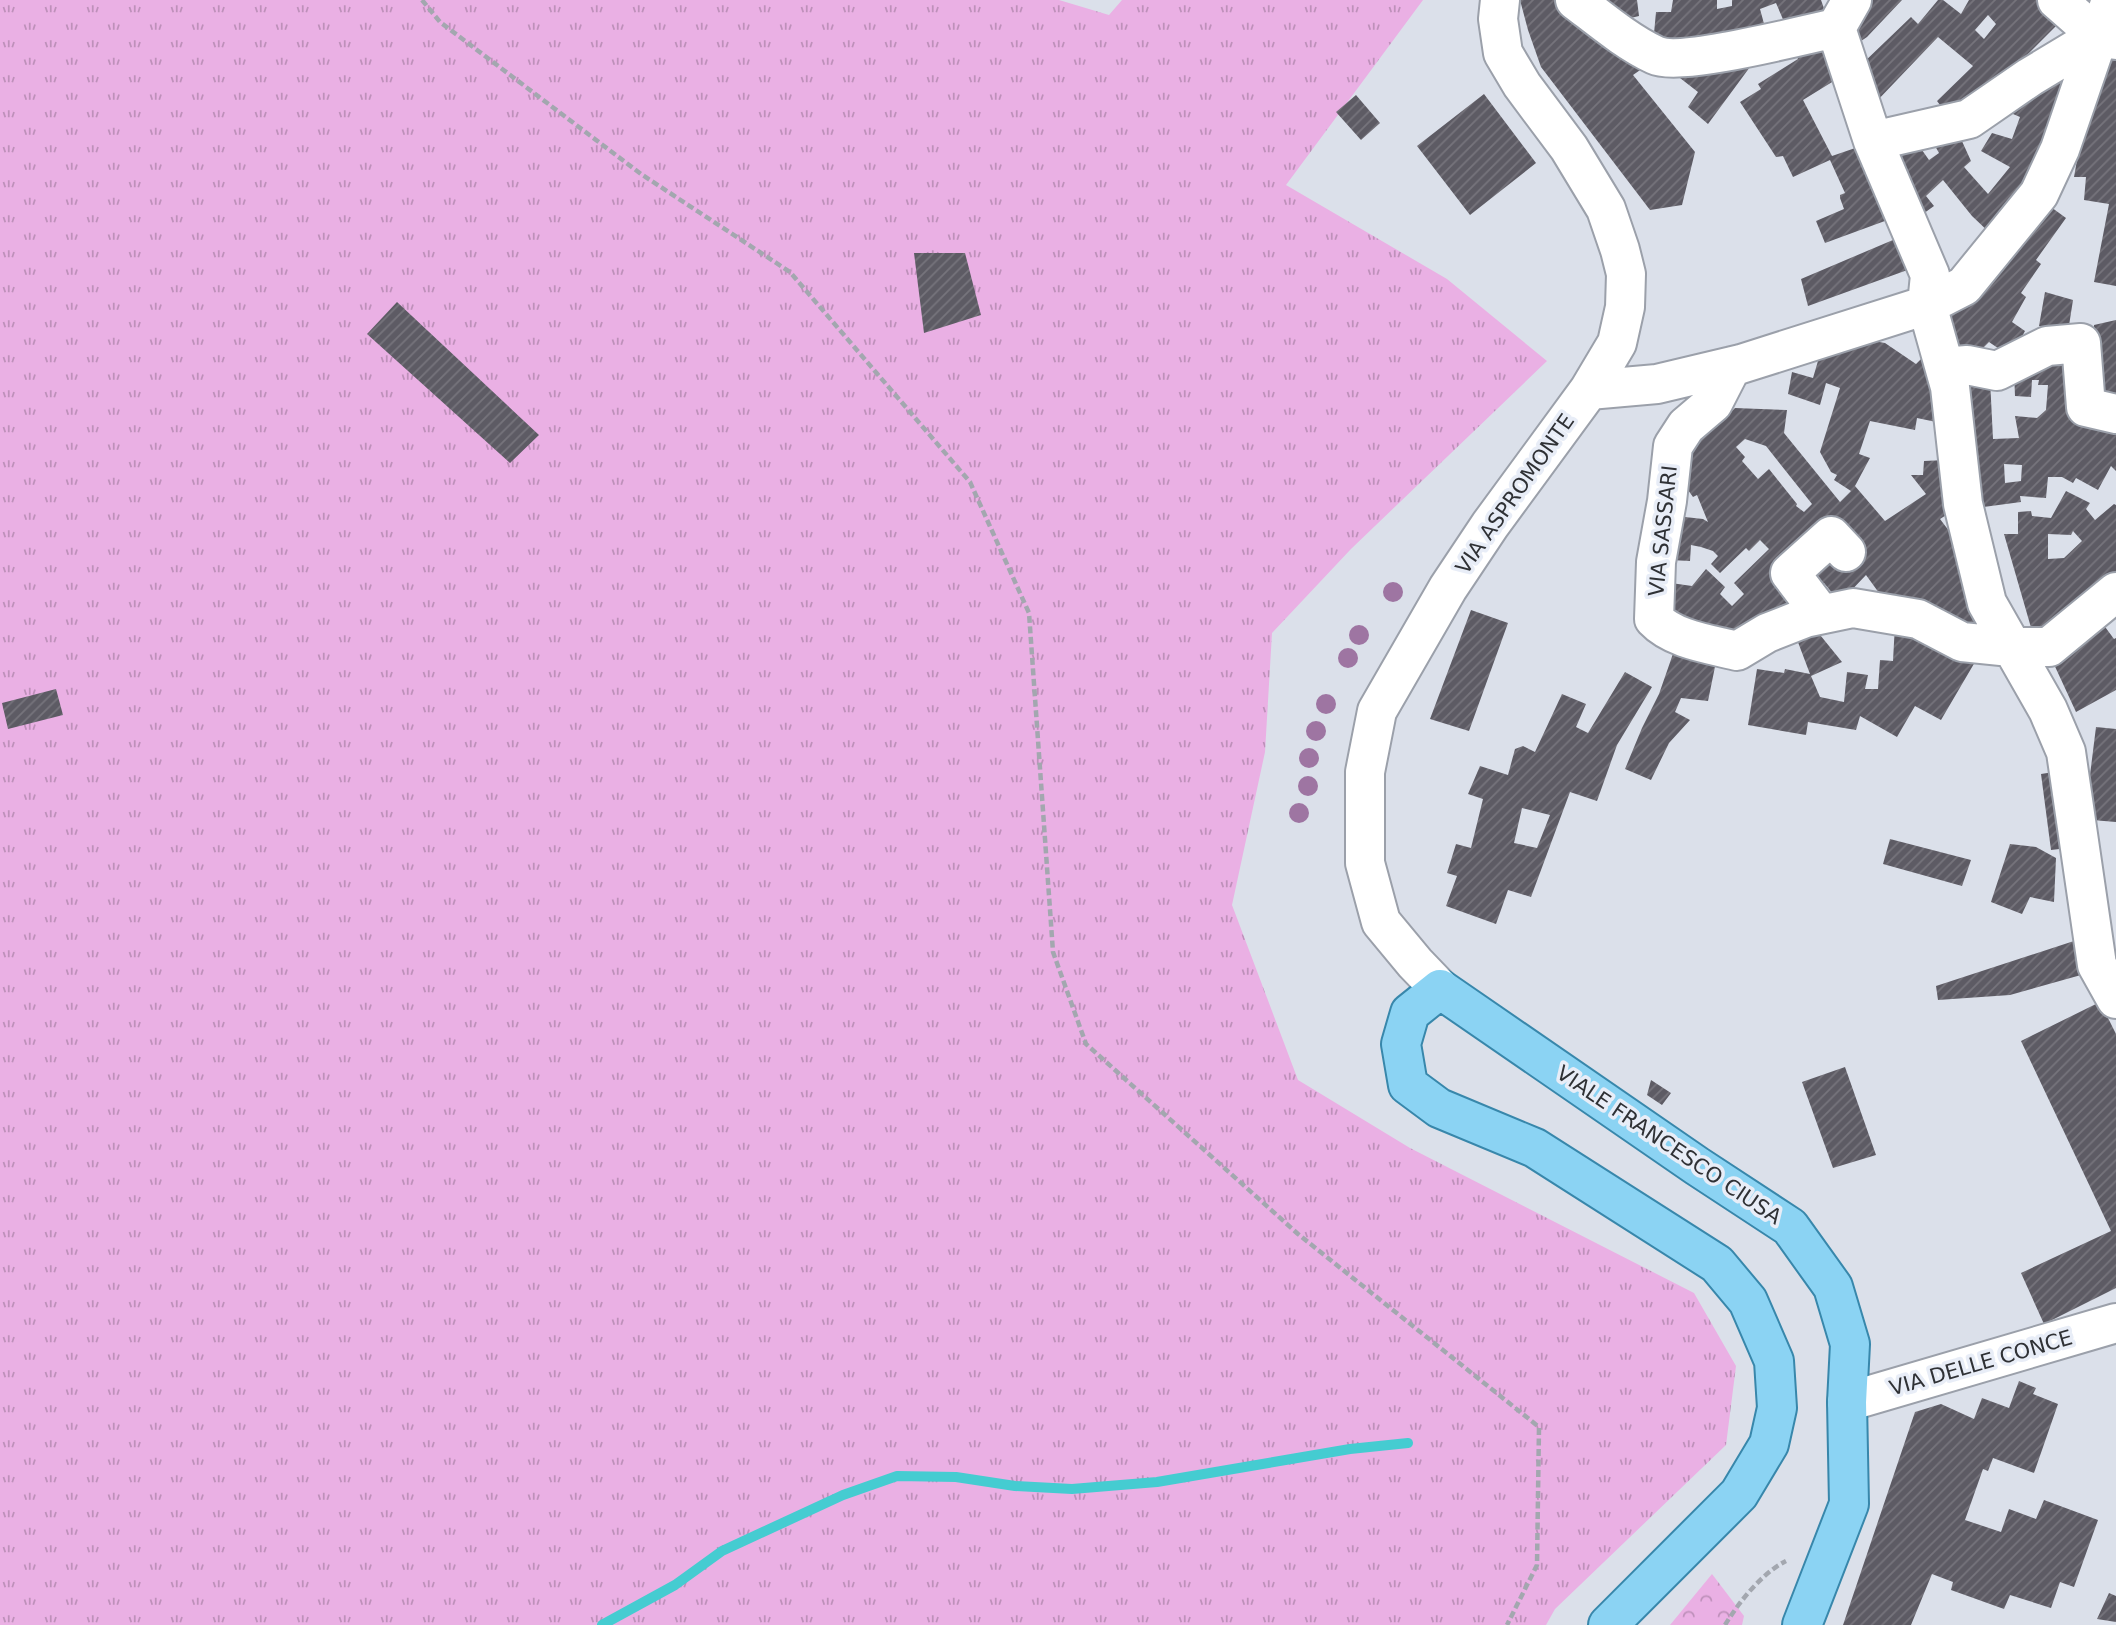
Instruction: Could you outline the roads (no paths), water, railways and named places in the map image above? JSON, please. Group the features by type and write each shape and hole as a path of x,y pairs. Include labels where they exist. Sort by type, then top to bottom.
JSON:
{"main road":[{"name":"VIALE FRANCESCO CIUSA","path":"1440,989 1790,1227 1833,1287 1850,1344 1847,1402 1849,1504 1802,1625"},
{"path":"1440,989 1410,1013 1401,1044 1408,1085 1438,1108 1535,1148 1717,1264 1748,1301 1774,1361 1777,1408 1769,1444 1739,1494 1608,1625"}],"street":[{"name":"VIA ASPROMONTE","path":"1440,989 1381,922 1365,863 1365,772 1377,711 1448,588 1490,525 1589,390 1617,343 1625,307 1626,274 1606,209 1569,148 1522,85 1503,53 1498,19 1500,0"},
{"path":"1575,0 1658,57 1721,52 1844,14 1873,141 1930,302 1950,387 1963,504 1987,603 2048,710 2066,752 2097,965 2116,999"},
{"path":"2057,0 2107,38"},
{"path":"1589,390 1657,384 1732,366 1930,302 2039,194 2107,38 2111,0"},
{"path":"1873,141 1969,119 2031,76 2107,38"},
{"path":"1945,368 1967,365 1997,372 2047,346 2081,343 2086,407 2116,414"},
{"name":"VIA SASSARI","path":"1732,366 1713,403 1686,426 1672,446 1657,562 1654,619 1663,628 1737,651 1767,633 1805,618 1853,608 1918,620 1962,642 2011,647 2049,647 2116,592"},
{"path":"1821,614 1790,573 1830,536 1846,552"},
{"name":"VIA DELLE CONCE","path":"1847,1402 2116,1323"}],"waterway":[{"path":"602,1625 675,1585 722,1551 843,1495 897,1476 956,1477 1015,1486 1072,1489 1157,1482 1350,1449 1408,1443"}]}
